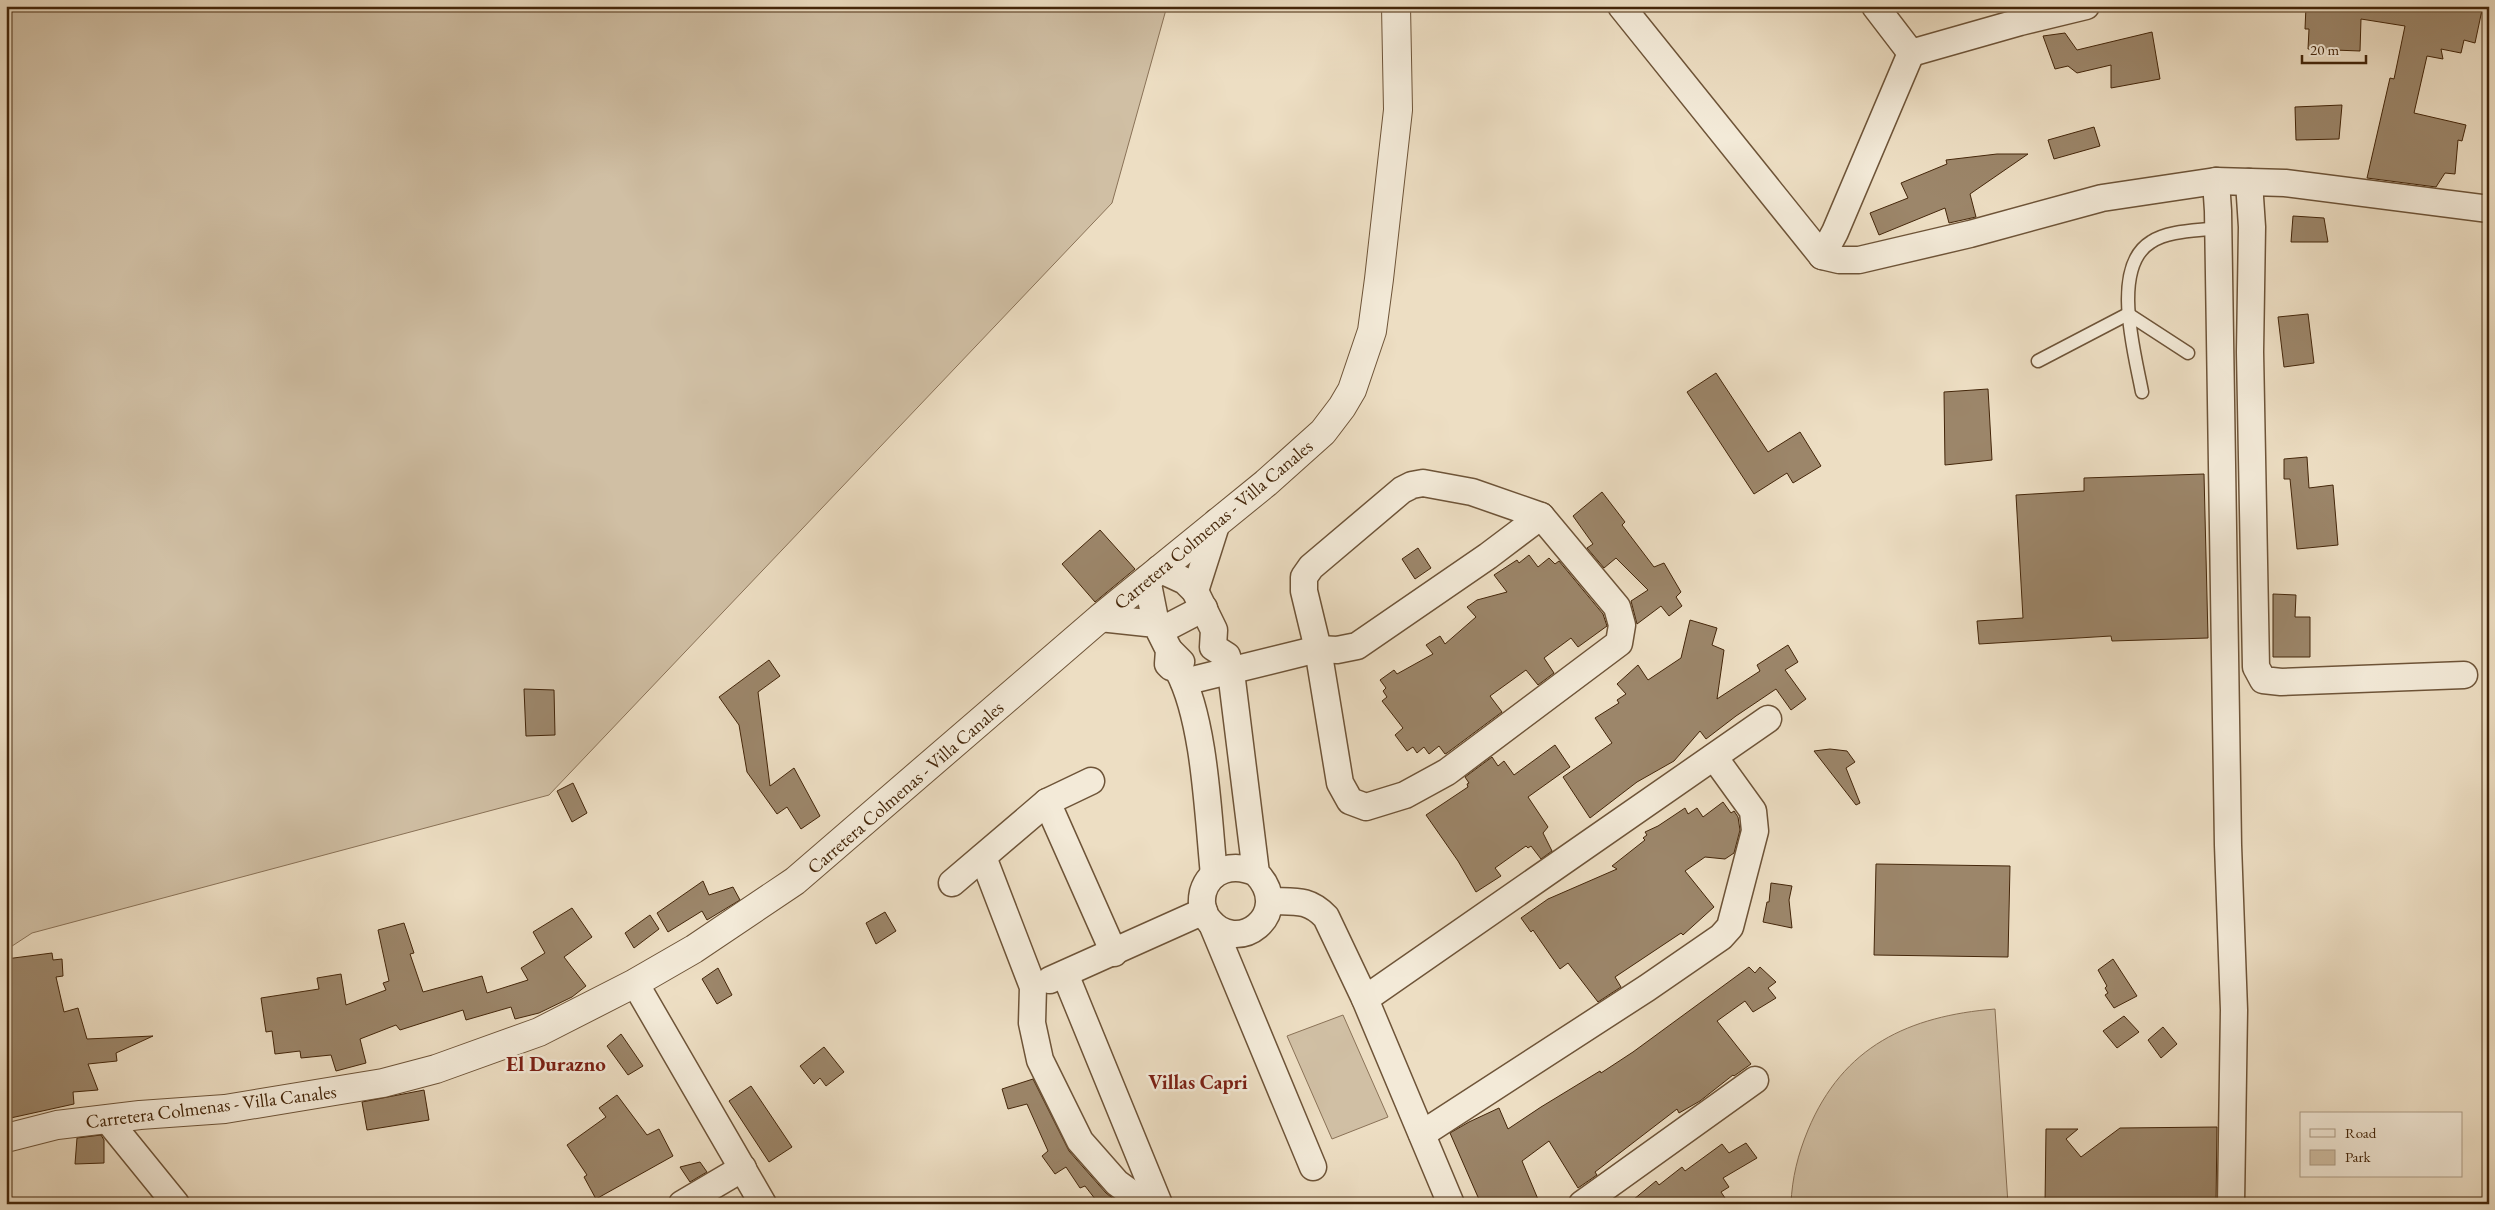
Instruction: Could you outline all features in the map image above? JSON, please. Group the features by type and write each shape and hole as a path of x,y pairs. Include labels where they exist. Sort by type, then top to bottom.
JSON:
{"street":[{"name":"Carretera Colmenas - Villa Canales","path":"6,1138 57,1125 225,1109 392,1081 436,1069 539,1032 635,983 694,949 795,881 1100,618 1266,483 1323,432 1352,390 1372,331 1388,203 1398,110 1396,6"},
{"path":"1621,6 1822,256 1839,260 1859,260 1970,234 2102,198 2216,181 2285,183 2489,209"},
{"path":"1875,6 1911,53"},
{"path":"1911,53 2020,22 2086,6"},
{"path":"1822,256 1835,232 1911,53"},
{"path":"2216,181 2228,845 2234,1010 2231,1204"},
{"path":"2249,182 2252,227 2250,352 2256,667 2263,680 2281,682 2464,675"},
{"path":"1424,483 1472,492 1541,516 1616,607 1622,625 1619,643 1447,772 1404,795 1366,807 1350,801 1340,783 1318,649 1304,591 1304,577 1311,567 1402,490 1412,484 1424,483"},
{"path":"1100,618 1169,651 1229,664 1318,649 1337,650 1357,646 1488,556 1541,516"},
{"path":"1208,918 1221,931 1243,934 1254,929 1262,922 1268,912 1270,901 1266,886 1256,873 1229,664 1213,647 1204,609 1217,522"},
{"path":"1204,609 1184,581 1153,574 1169,651 1199,737 1214,875"},
{"path":"1169,651 1204,609"},
{"path":"1365,999 1768,719"},
{"path":"1422,1134 1647,988 1721,937 1730,927 1755,831 1755,821 1752,810 1714,757"},
{"path":"952,883 1046,802 1090,780"},
{"path":"1046,802 1114,952"},
{"path":"982,857 1033,987 1032,1024 1040,1060 1080,1141 1117,1183 1146,1204"},
{"path":"1256,873 1235,866 1214,875 1207,883 1203,894 1208,918 1313,1167"},
{"path":"1270,901 1307,902 1318,908 1326,917 1365,999 1451,1204"},
{"path":"1033,987 1114,952 1208,918"},
{"path":"1065,974 1159,1204"},
{"path":"635,983 763,1204"},
{"path":"1582,1204 1755,1080"},
{"path":"107,1119 176,1204"},
{"path":"682,1204 743,1168"}],"lane":[{"path":"2142,392 2128,314 2130,277 2140,251 2150,242 2164,236 2218,228"},
{"path":"2128,314 2188,353"},
{"path":"2038,361 2128,314"}],"green space":[{"path":"6,6 1167,6 1112,203 549,795 32,933 6,950"},
{"path":"1995,1009 2008,1204 1791,1204 1796,1166 1808,1130 1823,1101 1840,1077 1860,1057 1882,1041 1907,1028 1934,1019"},
{"path":"1343,1015 1388,1117 1332,1139 1287,1036"}],"building":[{"path":"2306,6 2463,6 2482,10 2475,43 2464,40 2461,53 2441,49 2443,59 2427,56 2414,113 2466,125 2462,141 2458,140 2455,174 2445,173 2436,187 2367,178 2390,78 2394,79 2405,26 2361,19 2360,51 2308,49 2309,29 2305,29"},
{"path":"2152,32 2160,79 2111,88 2111,65 2077,73 2068,66 2055,69 2043,36 2065,33 2077,50"},
{"path":"2342,105 2339,139 2296,140 2295,107"},
{"path":"2094,127 2100,146 2054,159 2048,140"},
{"path":"1997,154 2028,154 1970,194 1976,217 1949,223 1945,208 1879,235 1870,213 1908,198 1901,183 1947,164 1946,160"},
{"path":"2293,216 2324,218 2328,242 2291,242"},
{"path":"2308,314 2314,363 2284,367 2278,317"},
{"path":"1716,373 1768,452 1800,432 1821,466 1793,483 1787,473 1754,494 1687,392"},
{"path":"1988,389 1992,460 1945,465 1944,392"},
{"path":"2307,457 2309,488 2333,485 2338,545 2297,549 2290,479 2284,479 2284,459"},
{"path":"2204,474 2208,638 2112,641 2111,636 1979,644 1977,621 2023,618 2016,495 2084,491 2084,478"},
{"path":"1602,492 1625,522 1622,525 1654,567 1664,563 1681,592 1676,597 1682,606 1669,616 1661,606 1637,624 1631,601 1648,590 1616,558 1604,568 1587,548 1593,544 1573,516"},
{"path":"1100,530 1135,569 1095,602 1062,564"},
{"path":"1418,548 1431,568 1415,579 1402,559"},
{"path":"1529,555 1538,567 1549,558 1555,564 1559,561 1603,614 1607,626 1578,647 1571,638 1544,658 1554,673 1538,685 1526,670 1490,696 1502,712 1447,753 1445,754 1439,746 1429,754 1424,747 1417,753 1413,747 1407,751 1395,735 1403,728 1382,701 1387,697 1383,691 1386,688 1380,680 1394,670 1397,674 1433,654 1426,645 1440,636 1445,644 1476,617 1467,607 1477,600 1507,592 1494,575 1517,560 1519,563"},
{"path":"2273,594 2296,595 2295,617 2310,617 2310,657 2273,657"},
{"path":"1690,620 1717,628 1712,645 1724,650 1717,699 1760,671 1757,665 1788,645 1798,662 1785,670 1806,699 1791,710 1776,689 1706,739 1700,731 1674,761 1637,782 1590,818 1563,777 1612,743 1595,718 1619,703 1617,700 1626,694 1617,684 1638,665 1648,680 1681,658"},
{"path":"769,660 780,676 758,692 770,786 794,768 820,816 801,829 787,807 777,814 747,772 739,725 719,697"},
{"path":"524,689 554,690 555,735 526,736"},
{"path":"1555,745 1570,767 1528,797 1548,827 1543,833 1552,851 1541,859 1531,846 1528,848 1526,846 1495,868 1501,876 1476,892 1458,861 1426,815 1468,787 1467,784 1469,783 1465,777 1492,757 1498,766 1504,761 1514,775"},
{"path":"1830,749 1847,751 1855,762 1846,768 1860,803 1856,805 1814,751"},
{"path":"573,783 587,813 572,822 557,791"},
{"path":"1723,802 1731,813 1734,811 1738,817 1740,830 1734,853 1725,859 1705,857 1685,871 1714,907 1683,935 1681,933 1615,977 1621,987 1598,1002 1568,963 1560,969 1533,930 1531,932 1521,918 1548,899 1617,869 1612,866 1645,840 1643,838 1647,835 1645,832 1658,826 1685,808 1688,814 1697,808 1703,817"},
{"path":"1876,864 2010,866 2008,957 1874,955"},
{"path":"703,881 709,895 733,887 740,900 707,920 702,911 668,932 657,913"},
{"path":"1771,883 1792,886 1789,900 1792,928 1763,922 1767,902 1769,902"},
{"path":"572,908 592,937 564,957 586,986 572,997 539,1013 515,1019 511,1007 466,1020 463,1010 400,1030 396,1025 360,1039 366,1063 336,1071 331,1055 301,1058 300,1051 275,1054 272,1031 266,1032 261,998 319,989 317,978 341,974 346,1005 386,990 383,983 389,981 378,930 404,923 414,953 410,954 423,992 482,976 487,993 528,980 521,968 545,953 533,932"},
{"path":"885,912 896,931 876,944 866,923"},
{"path":"650,915 659,929 634,948 625,933"},
{"path":"52,953 53,960 62,959 63,976 56,977 64,1012 78,1008 87,1039 153,1036 116,1053 117,1061 88,1064 98,1090 73,1092 74,1104 6,1119 6,988 9,987 6,959"},
{"path":"2113,959 2137,996 2114,1008 2105,995 2108,993 2105,988 2107,986 2098,970"},
{"path":"1749,967 1755,973 1760,967 1776,982 1768,988 1776,998 1753,1012 1745,1001 1717,1021 1751,1064 1733,1075 1700,1101 1679,1113 1677,1109 1595,1172 1597,1175 1578,1188 1549,1141 1522,1161 1540,1204 1481,1204 1450,1133 1499,1108 1508,1129 1633,1052"},
{"path":"718,968 732,995 717,1004 702,979"},
{"path":"2124,1016 2139,1032 2117,1048 2103,1031"},
{"path":"2163,1027 2177,1044 2161,1058 2148,1040"},
{"path":"621,1034 643,1066 628,1075 607,1046"},
{"path":"824,1047 844,1072 826,1086 820,1078 814,1084 800,1066"},
{"path":"1033,1079 1069,1151 1106,1193 1120,1204 1099,1204 1085,1186 1080,1188 1066,1167 1055,1174 1042,1156 1048,1151 1027,1104 1008,1109 1002,1089"},
{"path":"751,1086 792,1147 769,1162 729,1101"},
{"path":"424,1090 429,1120 367,1130 362,1102"},
{"path":"617,1095 647,1135 659,1129 673,1156 596,1199 584,1177 587,1175 567,1145 606,1117 599,1108"},
{"path":"2217,1127 2216,1204 2045,1204 2046,1129 2078,1129 2066,1139 2081,1157 2120,1128"},
{"path":"101,1135 104,1140 104,1163 75,1164 77,1138"},
{"path":"1746,1143 1757,1158 1723,1178 1729,1187 1721,1192 1729,1204 1628,1204 1656,1181 1659,1185 1682,1167 1685,1171 1722,1144 1729,1153"},
{"path":"700,1162 707,1172 690,1182 680,1167"}],"district":[{"name":"El Durazno","path":"556,1064"},
{"name":"Villas Capri","path":"1198,1082"}]}
